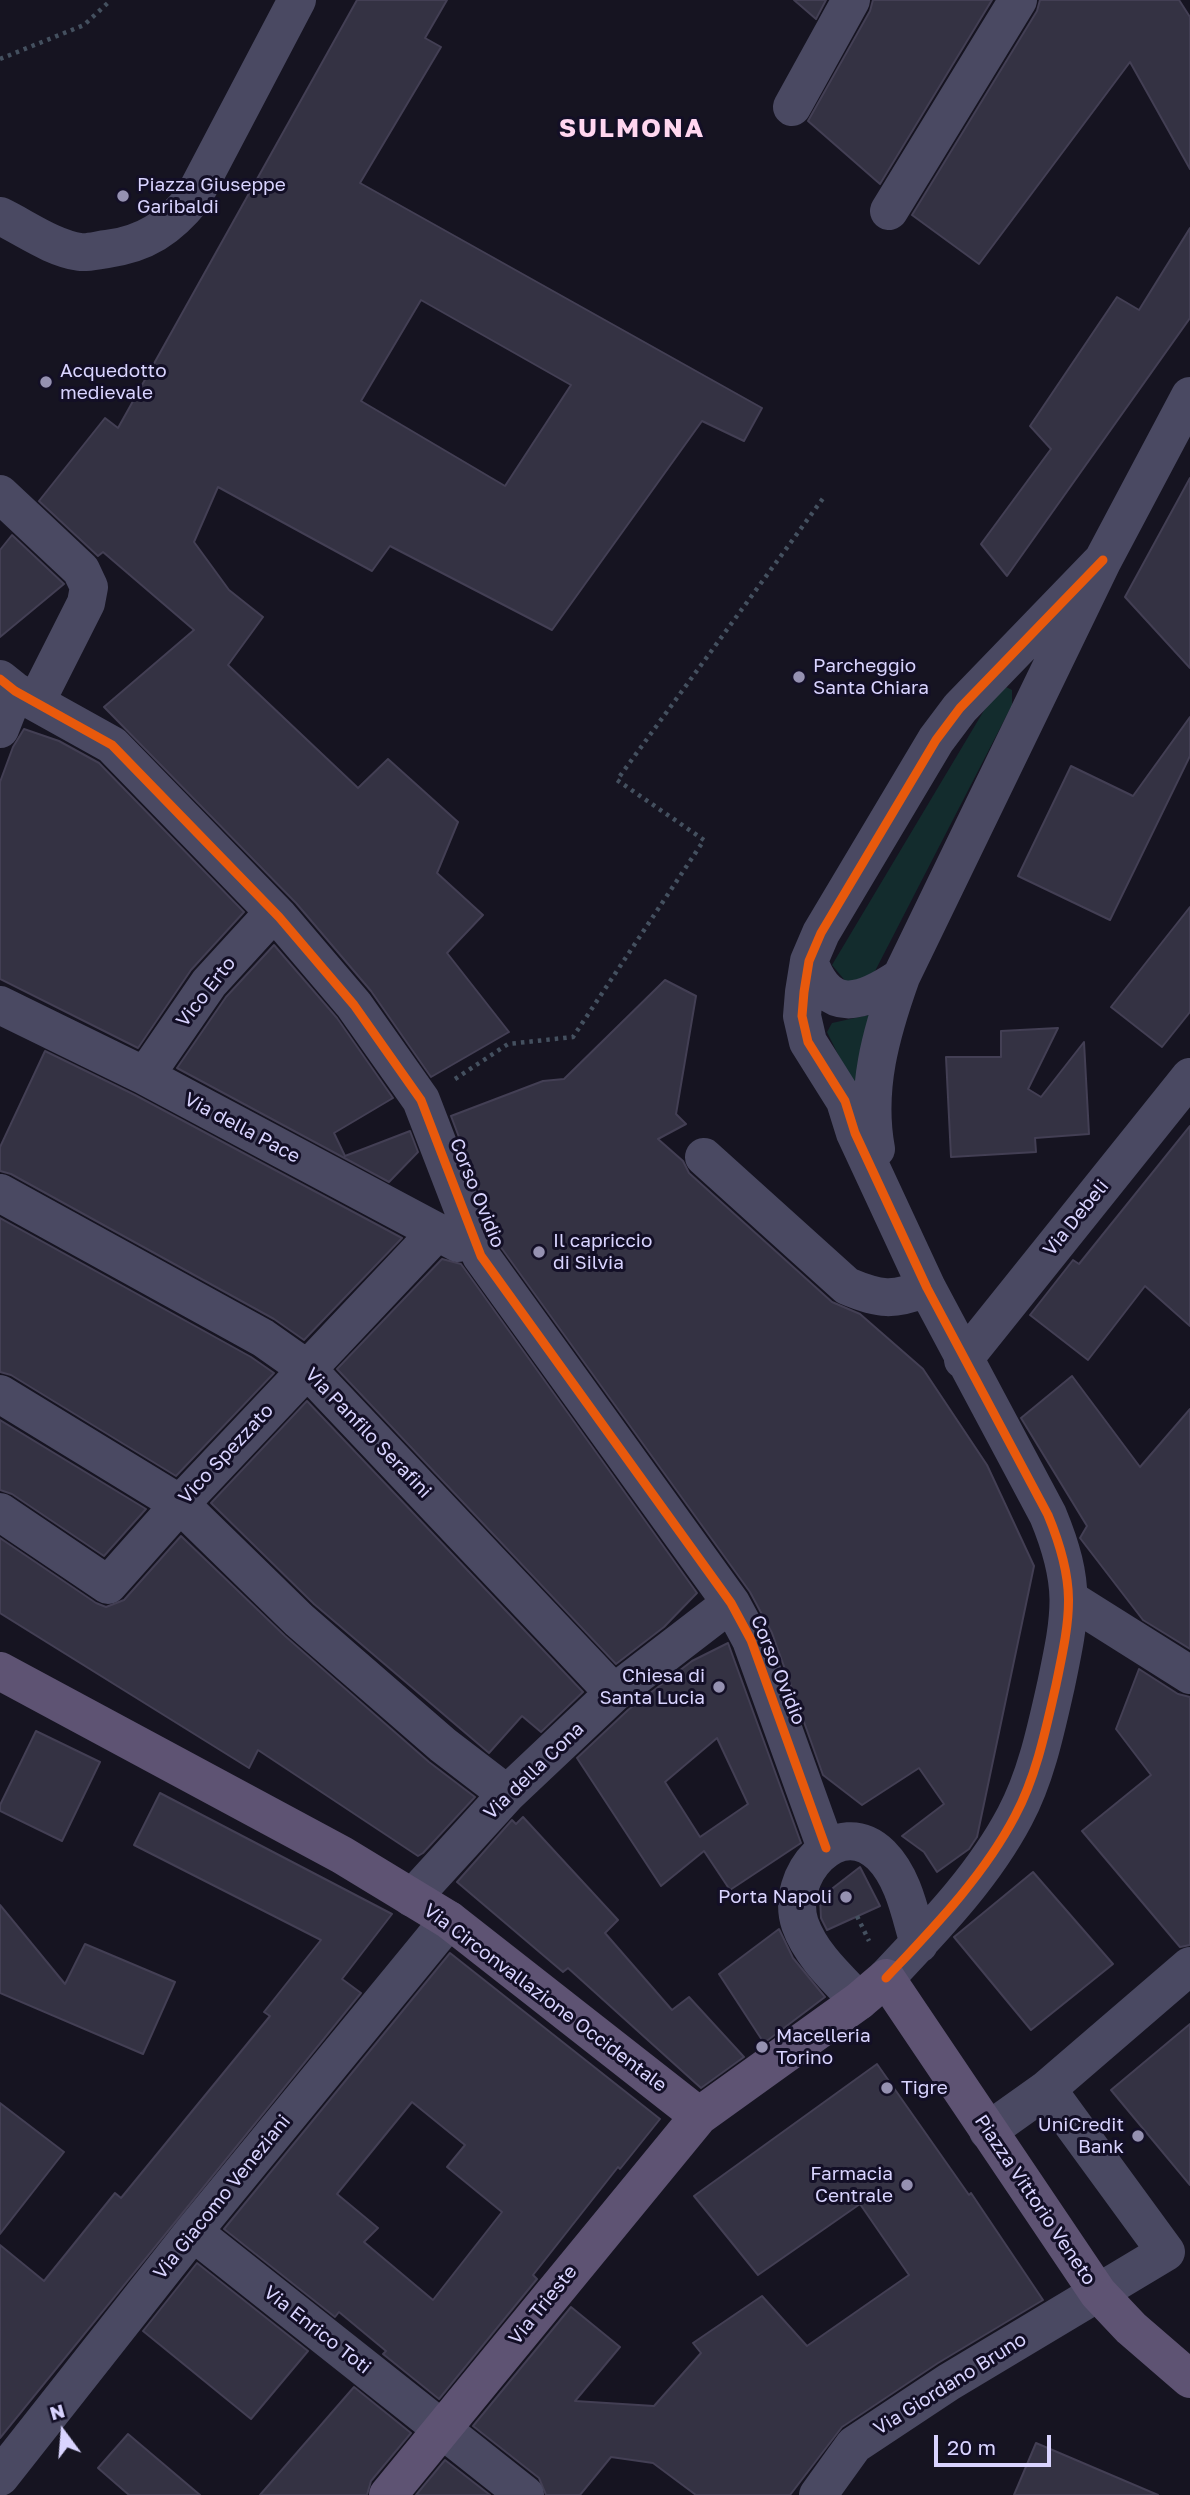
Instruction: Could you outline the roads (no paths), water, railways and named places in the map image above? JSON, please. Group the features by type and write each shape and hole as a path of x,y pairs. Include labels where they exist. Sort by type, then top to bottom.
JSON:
{"main road":[{"name":"Via Circonvallazione Occidentale","path":"0,1671 342,1855 449,1920 699,2116"},
{"path":"699,2116 872,1989"},
{"name":"Piazza Vittorio Veneto","path":"872,1989 988,2131 1098,2293"},
{"name":"Via Trieste","path":"388,2495 699,2116"},
{"path":"1098,2293 1130,2328 1190,2379"}],"street":[{"path":"1,217 54,244 81,252 131,246 154,236 179,216 193,198 297,0"},
{"path":"792,107 851,0"},
{"path":"889,211 1018,0"},
{"path":"881,1192 871,1121 872,1088 884,1025 901,976 1103,560 1187,408"},
{"path":"0,494 81,570 89,587 86,603 17,690 0,728"},
{"path":"919,1944 894,1870 880,1853 862,1842 826,1848 805,1870 796,1896 800,1923 818,1957 872,1989 919,1944 972,1883 1016,1815 1036,1764 1050,1710 1071,1600 1064,1554 1048,1515 927,1288 881,1192 845,1101 808,1042 802,1016 809,961 821,933 936,740 960,708 1103,560"},
{"path":"1009,656 1020,666 1026,678 1030,692 1028,716"},
{"name":"Corso Ovidio","path":"17,690 112,745 274,912 354,1005 421,1100 481,1256 731,1603 751,1640 826,1848"},
{"name":"Vico Erto","path":"145,1076 209,983 274,912"},
{"path":"809,961 816,981 826,992 838,999 867,996 901,976"},
{"name":"Via della Pace","path":"0,1005 145,1076 481,1256"},
{"name":"Via Debeli","path":"963,1360 1190,1077"},
{"path":"704,1157 847,1286 874,1298 900,1298 927,1288"},
{"name":"Via Panfilo Serafini","path":"0,1192 263,1338 307,1369 614,1693"},
{"name":"Vico Spezzato","path":"0,1512 108,1585 180,1504 437,1232"},
{"path":"0,1394 180,1504 299,1620 443,1745 507,1794"},
{"path":"1071,1600 1190,1675"},
{"name":"Via della Cona","path":"412,1898 507,1794 614,1693 731,1603"},
{"name":"Via Giacomo Veneziani","path":"0,2477 193,2232 449,1920"},
{"path":"988,2131 1047,2089 1190,1966"},
{"name":"Piazza Vittorio Veneto","path":"1047,2089 1182,2249 1098,2293"},
{"name":"Via Enrico Toti","path":"193,2232 525,2495"},
{"name":"Via Giordano Bruno","path":"818,2495 854,2445 949,2382 1098,2293"}],"place":[{"name":"Piazza Giuseppe Garibaldi","path":"123,196"},
{"name":"Acquedotto medievale","path":"46,382"},
{"name":"Parcheggio Santa Chiara","path":"799,677"},
{"name":"Il capriccio di Silvia","path":"539,1252"},
{"name":"Chiesa di Santa Lucia","path":"719,1687"},
{"name":"Porta Napoli","path":"846,1897"},
{"name":"Macelleria Torino","path":"762,2047"},
{"name":"Tigre","path":"887,2088"},
{"name":"UniCredit Bank","path":"1138,2136"},
{"name":"Farmacia Centrale","path":"907,2185"}],"district":[{"name":"SULMONA","path":"632,129"}]}
